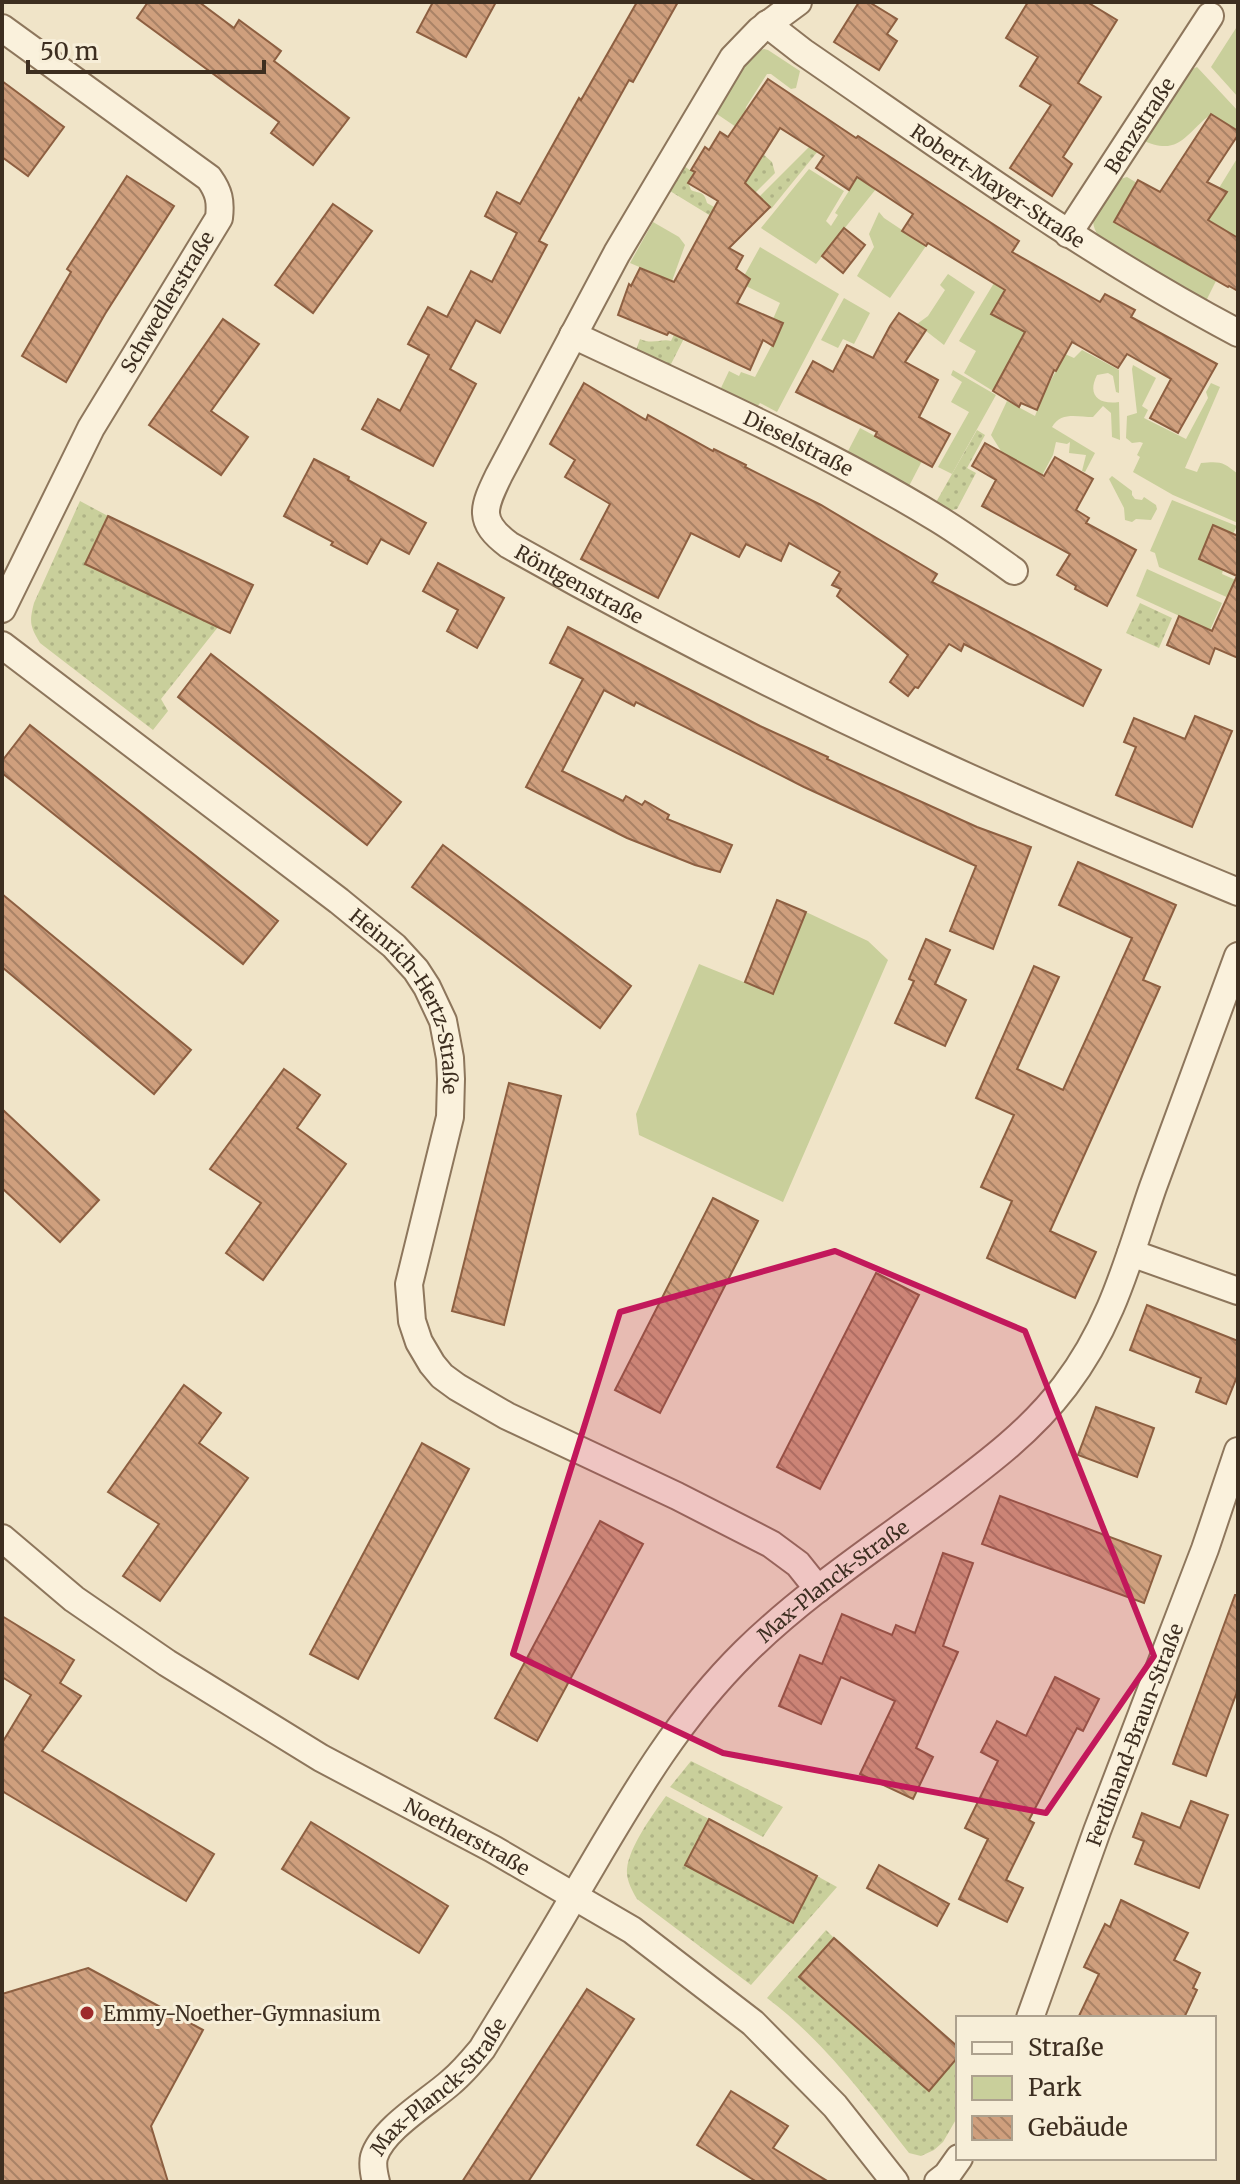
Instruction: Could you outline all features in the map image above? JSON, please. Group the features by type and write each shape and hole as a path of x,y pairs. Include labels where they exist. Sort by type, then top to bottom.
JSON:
{"street":[{"name":"Röntgenstraße","path":"798,2 743,46 706,102 633,225 573,335 486,502 487,522 499,538 549,568 662,630 823,710 980,782 1238,892"},
{"name":"Benzstraße","path":"1068,234 1210,16"},
{"name":"Robert-Mayer-Straße","path":"767,24 1068,234 1238,333"},
{"name":"Schwedlerstraße","path":"2,28 209,178 220,196 219,218 91,428 2,609"},
{"name":"Dieselstraße","path":"573,335 846,466 940,520 1014,571"},
{"name":"Heinrich-Hertz-Straße","path":"2,645 350,910 394,946 427,987 443,1021 450,1058 450,1117 409,1284 412,1321 419,1342 442,1376 507,1416 771,1544 798,1564 818,1589"},
{"name":"Max-Planck-Straße","path":"376,2182 373,2167 379,2147 402,2121 450,2084 472,2062 644,1778 708,1689 746,1651 818,1589 980,1469 1031,1425 1065,1386 1087,1353 1118,1293 1152,1190 1238,956"},
{"path":"1131,1253 1238,1291"},
{"name":"Ferdinand-Braun-Straße","path":"1031,2016 1097,1831 1205,1549 1238,1451"},
{"name":"Noetherstraße","path":"2,1538 74,1599 167,1663 321,1758 493,1849 632,1930 753,2023 835,2106 895,2182"},
{"path":"938,2182 958,2160"}],"highlighted area":[{"path":"835,1251 1025,1331 1154,1656 1046,1813 723,1753 513,1654 620,1312"}],"green space":[{"path":"1238,25 1236,72 1238,97 1211,67"},
{"path":"764,49 800,71 796,88 791,89 767,74 746,107 739,129 714,112 749,57"},
{"path":"1197,67 1238,111 1238,131 1211,114 1180,142 1172,145 1153,144 1140,139 1188,71"},
{"path":"810,146 818,151 771,209 759,197"},
{"path":"764,155 772,162 775,173 741,207 719,221 670,191 684,166 694,173 688,182 691,190 703,194 707,203 723,212 729,209"},
{"path":"1238,157 1238,238 1208,221 1184,262 1216,281 1206,301 1108,247 1095,230 1094,215 1109,182 1127,177 1137,183 1115,222 1226,192 1219,188"},
{"path":"809,169 844,191 826,221 831,226 838,215 835,213 857,178 876,189 816,264 761,228"},
{"path":"879,212 926,246 890,298 857,276 874,247 869,234"},
{"path":"653,222 679,237 685,245 672,281 630,263"},
{"path":"760,247 839,294 777,412 760,403 757,407 720,390 729,371 739,376 741,372 755,377 783,324 773,319 780,303 746,286 750,279 744,276"},
{"path":"948,274 975,292 944,345 917,324 928,316 945,290 940,285"},
{"path":"994,283 1005,289 992,313 1048,336 1010,361 993,391 964,373 976,351 959,341"},
{"path":"844,298 870,313 854,344 843,339 838,348 821,340"},
{"path":"691,299 701,305 670,366 636,350 640,339 671,341"},
{"path":"1082,350 1119,370 1119,393 1116,392 1113,376 1108,373 1097,375 1093,388 1100,400 1119,402 1120,440 1112,437 1111,413 1103,406 1093,417 1060,419 1052,427 1095,453 1085,472 1082,471 1086,455 1069,453 1070,442 1056,442 1053,455 1038,483 1001,451 991,435 1007,401 1035,416 1065,354 1074,358"},
{"path":"1133,365 1156,378 1142,406 1148,410 1144,418 1186,439 1208,398 1206,392 1211,383 1220,387 1185,468 1197,472 1201,463 1218,462 1238,474 1238,523 1173,495 1133,472 1143,443 1132,443 1126,438 1127,416 1137,413"},
{"path":"953,370 996,395 952,474 938,467 969,412 951,402 962,382 951,375"},
{"path":"860,428 922,461 908,488 847,453"},
{"path":"977,430 985,435 967,468 976,473 957,509 948,511 935,504"},
{"path":"1112,476 1132,491 1135,499 1142,500 1144,497 1156,505 1151,520 1125,520 1124,508 1109,479"},
{"path":"1172,500 1237,526 1233,534 1213,525 1199,559 1238,581 1231,599 1159,567 1155,553 1150,551"},
{"path":"80,501 108,516 85,563 218,627 161,699 168,711 153,730 40,643 32,628 34,603"},
{"path":"1147,569 1222,603 1210,630 1136,596"},
{"path":"1140,603 1172,618 1159,648 1126,633"},
{"path":"806,912 868,941 888,960 783,1202 639,1135 636,1114 699,964 773,994"},
{"path":"691,1761 783,1807 763,1837 670,1787"},
{"path":"666,1796 709,1819 685,1865 793,1922 817,1876 837,1887 751,1985 637,1899 631,1888 627,1869 632,1851"},
{"path":"826,1930 834,1938 800,1976 929,2090 956,2059 956,2119 943,2142 921,2156 909,2153 825,2051 767,1998"}],"building":[{"path":"148,2 199,2 234,28 239,20 281,51 274,61 349,118 313,165 271,133 279,122 137,18"},
{"path":"433,2 496,2 466,57 417,32"},
{"path":"637,2 678,2 633,82 629,80 539,241 547,245 500,333 476,320 450,369 476,384 433,466 362,429 378,399 400,411 429,355 408,344 428,307 447,317 471,271 492,282 517,233 485,216 497,192 520,204"},
{"path":"859,2 869,2 897,19 887,34 897,41 879,70 834,42"},
{"path":"1028,2 1087,2 1117,20 1078,83 1101,97 1063,157 1072,164 1052,196 1010,168 1051,105 1020,86 1038,57 1006,38"},
{"path":"768,79 1019,241 1012,252 1100,302 1105,294 1135,310 1131,317 1217,364 1178,433 1150,418 1171,379 1127,354 1118,368 1072,342 1054,370 1037,410 1021,403 1019,407 993,391 1025,332 991,314 1005,290 928,243 926,246 902,231 913,214 857,177 849,190 816,168 824,156 780,128 745,183 770,207 729,248 743,256 736,269 750,279 737,303 783,323 773,346 763,340 750,370 669,332 667,335 618,315 629,284 631,286 640,268 674,282 718,201 688,183 695,172 691,170 705,147 709,150 720,132 728,137"},
{"path":"2,81 64,127 28,176 2,157"},
{"path":"1211,114 1238,131 1207,182 1227,192 1208,220 1238,238 1238,291 1114,222 1138,180 1160,192"},
{"path":"127,176 174,206 66,382 22,356 71,272 67,269"},
{"path":"333,204 372,231 313,313 275,285"},
{"path":"844,228 865,245 843,273 822,256"},
{"path":"899,313 926,330 905,362 938,380 919,417 950,434 932,467 875,436 877,432 796,392 813,361 833,372 847,345 873,358"},
{"path":"223,319 259,344 211,411 248,437 221,475 149,425"},
{"path":"584,383 646,420 648,415 821,505 937,574 932,582 1101,670 1083,706 964,644 961,651 949,644 918,688 915,687 908,696 890,682 908,655 837,596 841,589 832,585 840,572 789,543 781,561 746,544 739,557 691,533 658,598 581,559 610,504 565,477 575,460 550,444"},
{"path":"985,443 1044,476 1055,457 1093,479 1076,510 1089,518 1086,523 1136,550 1107,606 1075,589 1076,586 1057,575 1070,554 982,506 996,480 972,466"},
{"path":"314,459 426,523 409,554 381,539 367,564 284,516"},
{"path":"108,516 253,585 230,633 85,564"},
{"path":"1213,525 1238,536 1238,658 1215,648 1209,664 1167,645 1179,616 1212,631 1237,576 1199,559"},
{"path":"438,563 504,598 477,648 447,631 458,610 423,591"},
{"path":"568,627 827,759 977,827 1031,847 993,949 950,931 976,866 804,787 636,702 634,706 604,690 562,771 623,801 626,796 642,805 645,801 669,815 667,819 732,845 720,872 627,838 526,787 583,679 550,663"},
{"path":"211,654 401,802 367,845 178,697"},
{"path":"1195,716 1232,731 1192,827 1116,795 1136,747 1124,742 1134,718 1185,739"},
{"path":"30,725 278,921 243,964 2,773 2,761"},
{"path":"443,845 631,986 600,1028 412,887"},
{"path":"1078,862 1176,905 1143,980 1160,987 1050,1231 1096,1252 1075,1298 987,1258 1012,1201 981,1187 1014,1115 976,1098 1034,966 1059,977 1017,1069 1063,1090 1132,938 1059,905"},
{"path":"2,894 191,1050 154,1094 2,967"},
{"path":"777,900 806,912 773,994 745,982"},
{"path":"926,939 950,950 935,984 966,1000 945,1046 895,1023 914,981 909,979"},
{"path":"284,1069 320,1095 297,1128 346,1164 263,1280 226,1253 261,1203 210,1169"},
{"path":"509,1083 561,1096 504,1325 452,1311"},
{"path":"2,1109 99,1200 60,1242 2,1188"},
{"path":"713,1198 758,1221 660,1413 615,1390"},
{"path":"876,1273 919,1295 820,1489 777,1467"},
{"path":"1147,1305 1238,1341 1238,1374 1226,1404 1196,1392 1201,1378 1130,1350"},
{"path":"184,1385 221,1413 199,1443 248,1478 160,1601 123,1576 159,1524 108,1492"},
{"path":"1096,1407 1154,1428 1137,1477 1078,1455"},
{"path":"422,1443 469,1469 358,1679 310,1654"},
{"path":"1000,1496 1161,1556 1144,1603 982,1544"},
{"path":"600,1521 643,1544 537,1741 495,1718"},
{"path":"943,1553 973,1563 943,1646 958,1652 916,1748 933,1757 913,1799 860,1774 895,1701 841,1677 821,1724 779,1706 800,1655 822,1664 842,1614 892,1635 896,1625 915,1633"},
{"path":"1235,1595 1238,1595 1238,1689 1206,1776 1173,1764"},
{"path":"2,1616 74,1660 60,1683 81,1696 42,1751 214,1854 186,1901 2,1791 2,1743 31,1695 2,1677"},
{"path":"1055,1677 1099,1699 1083,1731 1077,1728 1029,1820 1034,1823 1006,1880 1023,1888 1007,1922 959,1899 988,1839 965,1828 998,1761 981,1752 997,1721 1026,1736"},
{"path":"1191,1801 1228,1815 1199,1888 1135,1864 1144,1841 1133,1837 1142,1813 1180,1828"},
{"path":"709,1819 817,1876 793,1923 685,1865"},
{"path":"311,1822 448,1906 419,1953 282,1869"},
{"path":"879,1865 949,1904 937,1926 867,1888"},
{"path":"1121,1900 1188,1933 1174,1960 1200,1973 1193,1988 1197,1990 1185,2016 1079,2016 1099,1974 1084,1967 1105,1924 1110,1927"},
{"path":"834,1938 956,2045 956,2059 929,2091 799,1977"},
{"path":"88,1968 203,2030 151,2126 168,2182 2,2182 2,1994"},
{"path":"587,1989 634,2019 528,2182 462,2182"},
{"path":"731,2091 788,2126 773,2148 829,2182 757,2182 697,2145"}],"place":[{"name":"Emmy-Noether-Gymnasium","path":"87,2013"}]}
